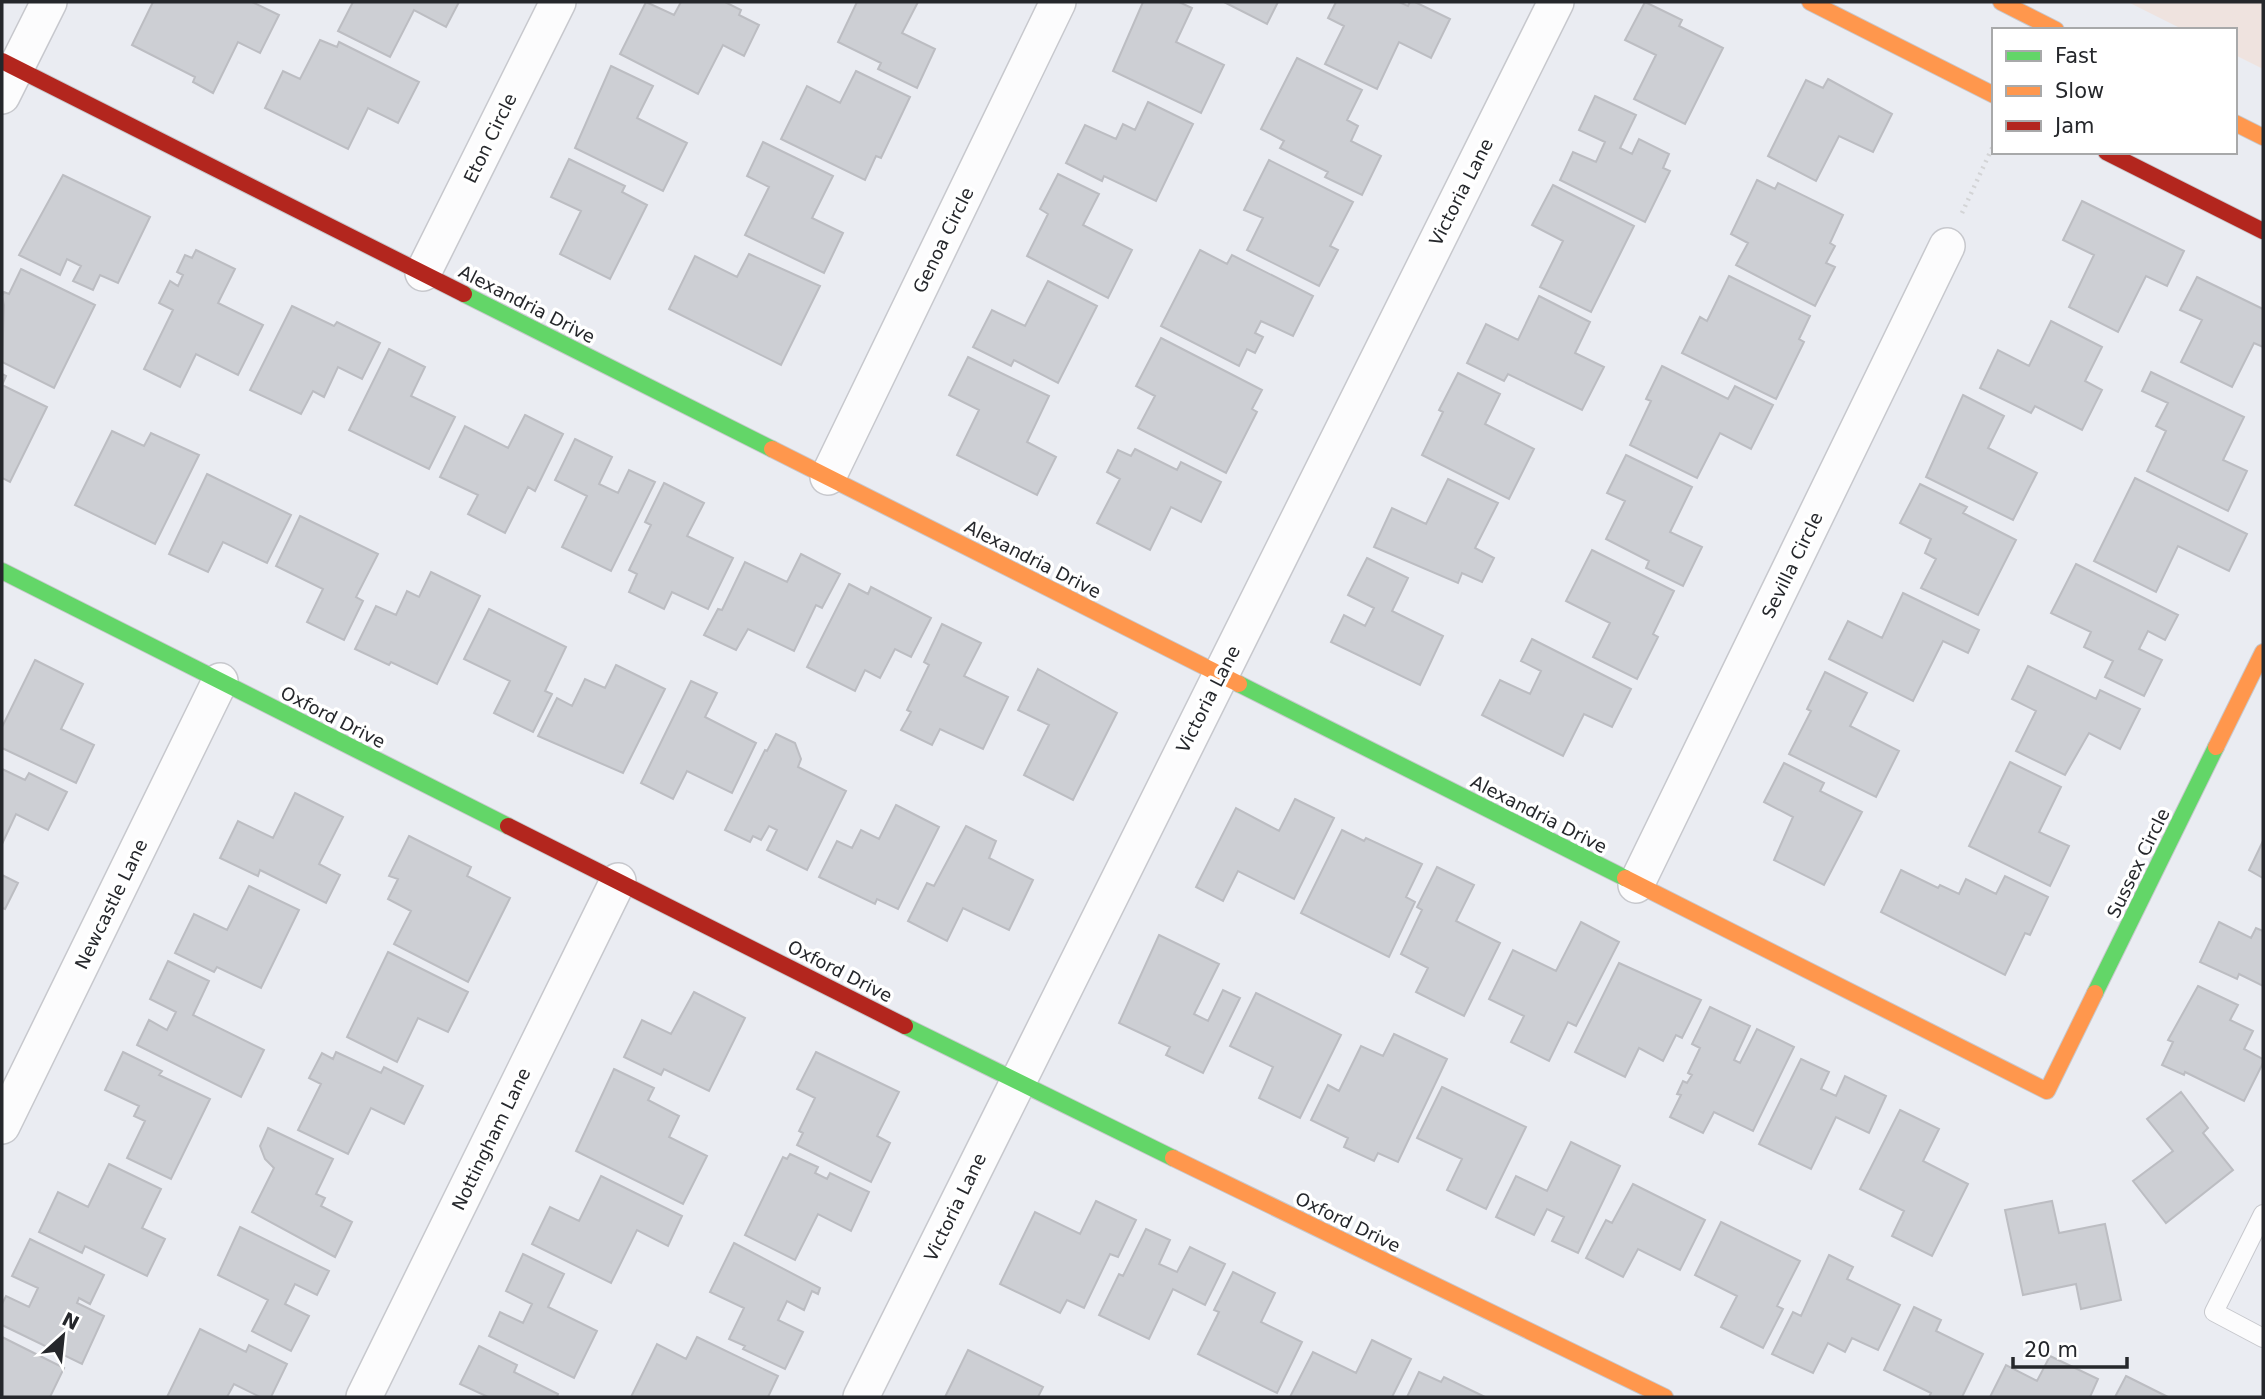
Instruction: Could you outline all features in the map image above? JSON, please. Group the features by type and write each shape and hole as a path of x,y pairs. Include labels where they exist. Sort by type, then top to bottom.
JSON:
{"street":[{"path":"6,75 49,2"},
{"name":"Eton Circle","path":"423,273 558,2"},
{"name":"Genoa Circle","path":"828,477 1058,2"},
{"name":"Victoria Lane","path":"861,1397 1556,2"},
{"path":"1810,2 1992,94"},
{"path":"2001,2 2052,28"},
{"name":"Alexandria Drive","path":"6,75 423,273 2047,1091"},
{"path":"2237,123 2263,137"},
{"path":"2110,154 2263,231"},
{"name":"Sevilla Circle","path":"1636,885 1947,246"},
{"name":"Oxford Drive","path":"2,571 1016,1082 1665,1397"},
{"name":"Sussex Circle","path":"2047,1091 2263,652"},
{"name":"Newcastle Lane","path":"2,1126 220,681"},
{"name":"Nottingham Lane","path":"364,1397 618,881"}],"lane":[{"path":"2263,1214 2214,1312 2263,1338"}],"path":[{"path":"1947,246 1992,148"}],"shaded area":[{"path":"2128,2 2263,2 2263,69 2237,56 2237,28 2180,28"}],"building":[{"path":"153,2 252,2 279,15 260,53 238,42 213,93 193,82 195,77 132,45"},
{"path":"353,2 459,2 446,27 414,10 390,57 338,31"},
{"path":"646,2 674,15 681,2 725,2 741,10 739,15 759,25 744,56 723,45 698,94 620,54"},
{"path":"857,2 918,2 902,33 935,49 917,88 878,69 881,63 838,42"},
{"path":"1143,2 1179,2 1192,8 1176,42 1224,65 1201,113 1113,71"},
{"path":"1224,2 1278,2 1267,24"},
{"path":"1336,2 1399,2 1408,6 1410,2 1415,2 1450,19 1431,58 1399,42 1377,89 1325,64 1344,26 1328,18"},
{"path":"1645,2 1682,20 1679,26 1723,48 1685,124 1634,99 1656,55 1625,40"},
{"path":"320,40 337,47 339,42 419,82 398,123 368,108 348,149 265,108 283,71 300,79"},
{"path":"1297,58 1362,90 1347,120 1358,126 1351,141 1381,156 1362,195 1325,177 1328,172 1280,148 1284,141 1261,129"},
{"path":"611,66 653,86 637,118 687,143 663,191 575,148"},
{"path":"856,71 910,97 881,158 876,156 865,180 781,139 807,86 840,103"},
{"path":"1828,79 1892,114 1873,152 1839,136 1816,181 1768,156 1806,80 1823,88"},
{"path":"1595,96 1636,115 1620,148 1632,154 1639,139 1669,154 1663,168 1670,171 1645,222 1560,180 1573,152 1596,162 1605,142 1579,130"},
{"path":"1148,102 1193,124 1156,201 1104,176 1102,181 1066,163 1085,125 1116,139 1123,124 1135,130"},
{"path":"763,142 833,176 812,218 843,233 824,273 745,235 769,187 747,176"},
{"path":"569,159 625,186 622,192 647,205 610,279 560,254 581,211 551,197"},
{"path":"1269,160 1353,202 1330,246 1338,250 1319,286 1247,250 1263,218 1244,210"},
{"path":"1058,174 1099,194 1083,225 1132,250 1108,298 1027,256 1048,214 1040,209"},
{"path":"63,175 150,217 118,283 100,275 93,290 73,281 81,266 67,259 60,275 19,255"},
{"path":"1757,180 1775,189 1778,183 1843,215 1830,243 1835,246 1826,263 1835,267 1815,306 1736,265 1748,243 1731,234"},
{"path":"1553,185 1634,226 1591,312 1540,287 1563,241 1532,225"},
{"path":"2082,201 2184,251 2167,286 2146,276 2118,332 2069,307 2094,255 2063,240"},
{"path":"196,250 235,269 218,303 263,325 238,375 196,354 180,387 144,369 173,310 159,303 170,281 178,286 183,275 177,272 185,255 192,258"},
{"path":"1200,250 1227,264 1232,255 1313,296 1293,336 1261,321 1255,333 1263,337 1255,353 1247,349 1239,366 1161,326"},
{"path":"749,254 820,286 781,365 669,309 695,256 737,277"},
{"path":"21,269 95,305 54,388 2,362 2,296 4,292 9,294"},
{"path":"1729,276 1810,316 1799,339 1804,342 1776,399 1682,353 1700,317 1707,321"},
{"path":"2197,277 2263,309 2263,347 2254,343 2232,387 2181,362 2202,320 2180,310"},
{"path":"1048,281 1097,306 1058,383 1014,360 1011,366 973,347 992,310 1025,326"},
{"path":"1539,296 1590,322 1575,353 1604,367 1582,410 1508,374 1504,381 1467,363 1486,324 1518,340"},
{"path":"292,306 334,326 337,322 380,343 362,379 338,367 324,397 313,391 301,414 250,390"},
{"path":"2051,321 2102,347 2085,381 2102,390 2082,430 2035,406 2031,413 1980,388 1998,350 2029,366"},
{"path":"1161,338 1262,390 1252,409 1257,412 1226,473 1138,428 1155,396 1136,386"},
{"path":"389,349 425,367 411,396 455,417 429,469 349,430"},
{"path":"968,357 1049,396 1027,442 1056,457 1037,495 957,455 979,410 949,395"},
{"path":"1662,366 1728,399 1735,386 1773,405 1751,449 1720,433 1697,478 1630,445 1651,401 1646,399"},
{"path":"2151,372 2244,417 2223,460 2247,471 2228,511 2147,471 2166,431 2156,426 2168,403 2142,391"},
{"path":"1458,373 1500,394 1485,424 1534,449 1509,499 1422,455 1443,412 1439,410"},
{"path":"2,385 47,407 10,482 2,478"},
{"path":"1963,395 2004,416 1988,448 2037,473 2013,520 1926,477"},
{"path":"525,415 563,434 535,491 528,487 505,533 468,514 478,495 440,477 465,426 508,448"},
{"path":"112,431 144,446 151,433 199,455 155,544 75,505"},
{"path":"575,439 612,457 599,484 618,493 629,470 655,482 611,571 562,547 587,496 555,480"},
{"path":"1135,449 1177,470 1181,462 1221,482 1201,522 1171,507 1150,550 1097,523 1120,479 1107,472 1118,450 1131,456"},
{"path":"1626,455 1692,487 1670,532 1702,547 1683,586 1646,568 1649,561 1606,539 1625,501 1607,493"},
{"path":"207,474 291,515 267,563 223,542 208,572 169,554"},
{"path":"2135,478 2247,534 2229,571 2178,546 2156,592 2094,561"},
{"path":"1448,479 1498,503 1475,548 1494,558 1482,582 1462,573 1458,583 1374,547 1392,508 1426,524"},
{"path":"664,483 704,503 687,536 733,558 708,609 672,592 664,609 629,592 637,574 629,570 651,525 645,522"},
{"path":"1920,484 1967,507 1963,513 2016,540 1978,615 1921,588 1936,559 1925,553 1931,539 1900,523"},
{"path":"300,516 378,554 356,597 363,601 344,640 307,622 323,589 276,566"},
{"path":"1592,550 1674,591 1653,634 1658,637 1637,679 1593,657 1610,623 1566,601"},
{"path":"801,554 840,574 822,608 816,605 794,651 748,629 736,650 704,635 718,609 722,610 745,562 787,582"},
{"path":"1367,558 1408,578 1392,611 1443,636 1420,685 1331,642 1344,615 1365,626 1374,608 1348,595"},
{"path":"2076,564 2178,615 2165,640 2148,631 2139,649 2162,660 2144,696 2105,677 2113,661 2084,647 2091,632 2051,613"},
{"path":"431,572 480,596 437,684 391,662 389,665 355,649 376,606 396,615 407,591 419,597"},
{"path":"849,584 868,594 871,587 931,618 911,657 895,649 880,678 865,670 855,691 807,667"},
{"path":"1903,593 1979,630 1968,653 1943,641 1913,701 1829,659 1848,621 1882,638"},
{"path":"489,609 566,647 545,691 552,694 533,732 494,713 510,681 464,659"},
{"path":"942,624 981,643 964,676 1008,697 983,749 940,729 932,745 901,730 911,712 907,710 929,665 924,662"},
{"path":"1532,639 1631,689 1612,727 1584,714 1563,756 1482,715 1500,680 1530,694 1541,671 1521,661"},
{"path":"35,660 83,684 61,729 94,745 76,783 2,748 2,727"},
{"path":"616,665 665,689 623,773 538,736 557,698 572,706 585,679 605,688"},
{"path":"2028,666 2096,699 2100,690 2140,709 2120,749 2089,733 2065,775 2016,751 2036,711 2012,699"},
{"path":"1038,669 1117,713 1073,800 1024,775 1049,725 1018,710"},
{"path":"1825,672 1867,693 1850,726 1899,751 1876,797 1789,754 1811,711 1807,709"},
{"path":"691,681 717,693 705,717 756,743 732,793 687,771 673,799 641,783"},
{"path":"776,734 795,743 801,759 798,767 846,791 807,870 767,850 777,830 769,826 761,840 753,836 750,842 725,830 765,750 767,751"},
{"path":"2010,762 2061,787 2039,832 2069,846 2050,886 1969,846"},
{"path":"1784,763 1824,783 1820,791 1862,812 1824,885 1774,860 1793,817 1764,802"},
{"path":"2,769 25,780 29,773 67,792 48,830 16,814 2,844"},
{"path":"295,793 343,817 319,864 340,875 326,903 260,870 258,876 220,858 238,821 273,838"},
{"path":"1295,799 1334,818 1294,899 1238,871 1223,901 1196,887 1236,808 1279,831"},
{"path":"896,805 939,827 898,909 877,899 875,904 819,877 837,841 852,848 861,830 879,839"},
{"path":"966,826 996,841 989,858 1033,880 1009,930 963,908 947,941 908,921 927,883 934,886"},
{"path":"1342,830 1422,864 1406,897 1415,902 1389,957 1301,913"},
{"path":"409,836 471,867 467,876 510,898 468,982 394,944 411,911 388,899 398,879 389,876"},
{"path":"2263,841 2263,878 2249,870"},
{"path":"1437,867 1474,885 1456,921 1500,943 1464,1016 1416,992 1428,968 1401,954 1422,910 1417,907"},
{"path":"1901,870 1938,888 1940,885 1959,894 1966,879 1996,894 2005,876 2048,897 2030,935 2025,933 2005,975 1881,912"},
{"path":"2,875 18,883 5,909 2,908"},
{"path":"249,886 299,910 261,988 217,967 214,972 175,953 194,914 227,930"},
{"path":"1581,922 1619,942 1576,1026 1568,1022 1549,1061 1511,1042 1524,1016 1489,999 1513,950 1556,971"},
{"path":"2219,922 2251,938 2256,928 2263,931 2263,986 2239,974 2237,979 2200,962"},
{"path":"1159,935 1219,964 1194,1014 1208,1021 1223,990 1240,998 1203,1073 1166,1055 1170,1047 1119,1023"},
{"path":"388,952 468,992 448,1032 418,1018 397,1062 347,1037"},
{"path":"168,961 209,981 193,1015 264,1050 241,1097 137,1045 149,1020 167,1030 176,1012 150,999"},
{"path":"1619,963 1701,1000 1682,1038 1676,1035 1663,1061 1639,1048 1625,1077 1575,1052"},
{"path":"2198,986 2238,1005 2230,1020 2253,1031 2244,1049 2263,1059 2263,1063 2244,1101 2185,1072 2184,1075 2162,1065 2173,1042 2168,1040"},
{"path":"694,992 745,1018 709,1091 664,1069 661,1075 624,1057 642,1020 671,1034"},
{"path":"1256,993 1341,1035 1300,1118 1259,1098 1273,1067 1230,1046"},
{"path":"1710,1007 1750,1026 1734,1060 1740,1063 1757,1029 1794,1047 1753,1131 1714,1112 1703,1133 1670,1117 1681,1095 1677,1094 1683,1081 1687,1083 1692,1075 1688,1073 1700,1048 1692,1044"},
{"path":"1394,1034 1447,1059 1398,1162 1378,1153 1374,1161 1344,1147 1348,1138 1311,1120 1328,1085 1339,1091 1361,1046 1383,1056"},
{"path":"123,1052 162,1071 159,1075 210,1099 171,1179 127,1158 145,1121 134,1116 139,1106 105,1090"},
{"path":"336,1052 381,1073 384,1067 423,1086 404,1124 371,1108 348,1154 298,1130 321,1084 309,1078 322,1053 333,1059"},
{"path":"816,1052 899,1092 877,1136 890,1143 871,1182 797,1145 803,1133 799,1131 815,1098 797,1089"},
{"path":"1801,1059 1829,1072 1821,1089 1836,1096 1845,1076 1886,1096 1869,1133 1836,1117 1811,1169 1759,1144"},
{"path":"614,1069 654,1088 648,1100 679,1116 669,1137 707,1156 683,1204 576,1151"},
{"path":"1442,1087 1526,1127 1486,1209 1447,1190 1462,1159 1417,1138"},
{"path":"2181,1092 2208,1128 2203,1133 2233,1170 2166,1223 2133,1181 2173,1151 2147,1119"},
{"path":"1900,1110 1939,1129 1923,1161 1968,1184 1932,1256 1892,1236 1904,1211 1860,1189"},
{"path":"268,1128 333,1159 316,1194 325,1198 321,1206 352,1222 335,1257 252,1212 274,1168 265,1159 260,1146"},
{"path":"1571,1142 1620,1166 1578,1253 1552,1241 1564,1217 1547,1209 1534,1235 1496,1217 1516,1176 1547,1191"},
{"path":"790,1154 818,1167 815,1173 827,1179 830,1173 869,1192 851,1231 818,1214 795,1260 745,1235 783,1157 787,1159"},
{"path":"109,1164 161,1189 142,1228 165,1239 147,1276 85,1246 82,1253 39,1232 58,1192 88,1207"},
{"path":"601,1176 682,1216 668,1246 637,1230 611,1283 532,1244 550,1207 579,1221"},
{"path":"1633,1184 1705,1220 1680,1270 1638,1249 1623,1277 1586,1258 1606,1220 1612,1223"},
{"path":"1096,1201 1136,1220 1118,1257 1110,1254 1084,1308 1067,1300 1060,1313 1000,1284 1035,1212 1080,1234"},
{"path":"2052,1201 2059,1233 2105,1224 2121,1300 2081,1309 2076,1284 2023,1295 2005,1210"},
{"path":"1721,1222 1800,1261 1777,1306 1783,1309 1763,1348 1721,1327 1737,1296 1695,1275"},
{"path":"240,1227 329,1271 317,1295 295,1284 285,1304 309,1316 291,1351 252,1331 268,1300 218,1275"},
{"path":"1146,1229 1170,1240 1159,1264 1177,1272 1190,1247 1225,1264 1205,1305 1173,1289 1149,1339 1099,1315 1119,1274 1123,1276"},
{"path":"30,1239 104,1275 90,1304 79,1298 77,1303 104,1316 82,1364 2,1325 2,1304 6,1296 29,1307 38,1288 12,1276"},
{"path":"734,1243 820,1288 818,1294 812,1291 804,1310 787,1301 778,1320 803,1332 785,1369 743,1349 745,1346 729,1339 744,1308 710,1292"},
{"path":"523,1254 564,1274 548,1307 597,1331 574,1378 489,1336 500,1312 523,1323 532,1304 506,1291"},
{"path":"1829,1255 1853,1267 1847,1279 1900,1305 1878,1350 1852,1338 1845,1352 1828,1343 1813,1373 1772,1354 1793,1312 1801,1316"},
{"path":"1233,1272 1275,1293 1261,1322 1302,1342 1277,1393 1198,1354 1219,1312 1214,1310"},
{"path":"1914,1307 1941,1320 1936,1331 1983,1354 1962,1397 1929,1397 1931,1393 1884,1370"},
{"path":"200,1329 246,1352 249,1345 287,1364 271,1397 260,1397 234,1384 227,1397 167,1397"},
{"path":"2,1337 64,1368 50,1397 2,1397"},
{"path":"697,1337 778,1376 768,1397 631,1397 657,1344 686,1359"},
{"path":"1372,1340 1411,1359 1392,1397 1290,1397 1313,1352 1356,1373"},
{"path":"479,1346 517,1365 514,1372 558,1394 557,1397 488,1397 460,1384"},
{"path":"968,1350 1043,1387 1038,1397 945,1397"},
{"path":"2050,1356 2098,1379 2090,1397 1990,1397 2006,1365 2037,1381"},
{"path":"1419,1372 1441,1382 1444,1377 1485,1397 1407,1397"},
{"path":"2126,1376 2168,1397 2115,1397"}],"traffic: fast":[{"path":"464,294 772,449"},
{"path":"2,571 508,826"},
{"path":"1239,684 1625,878"},
{"path":"2095,993 2216,747"},
{"path":"905,1026 1173,1158"}],"traffic: slow":[{"path":"1810,2 1992,94"},
{"path":"2001,2 2052,28"},
{"path":"2237,124 2263,137"},
{"path":"772,449 1239,684"},
{"path":"2216,747 2263,652"},
{"path":"1625,878 2047,1091 2095,993"},
{"path":"1173,1158 1665,1397"}],"traffic: jam":[{"path":"2,61 464,294"},
{"path":"2110,154 2263,231"},
{"path":"508,826 905,1026"}]}
